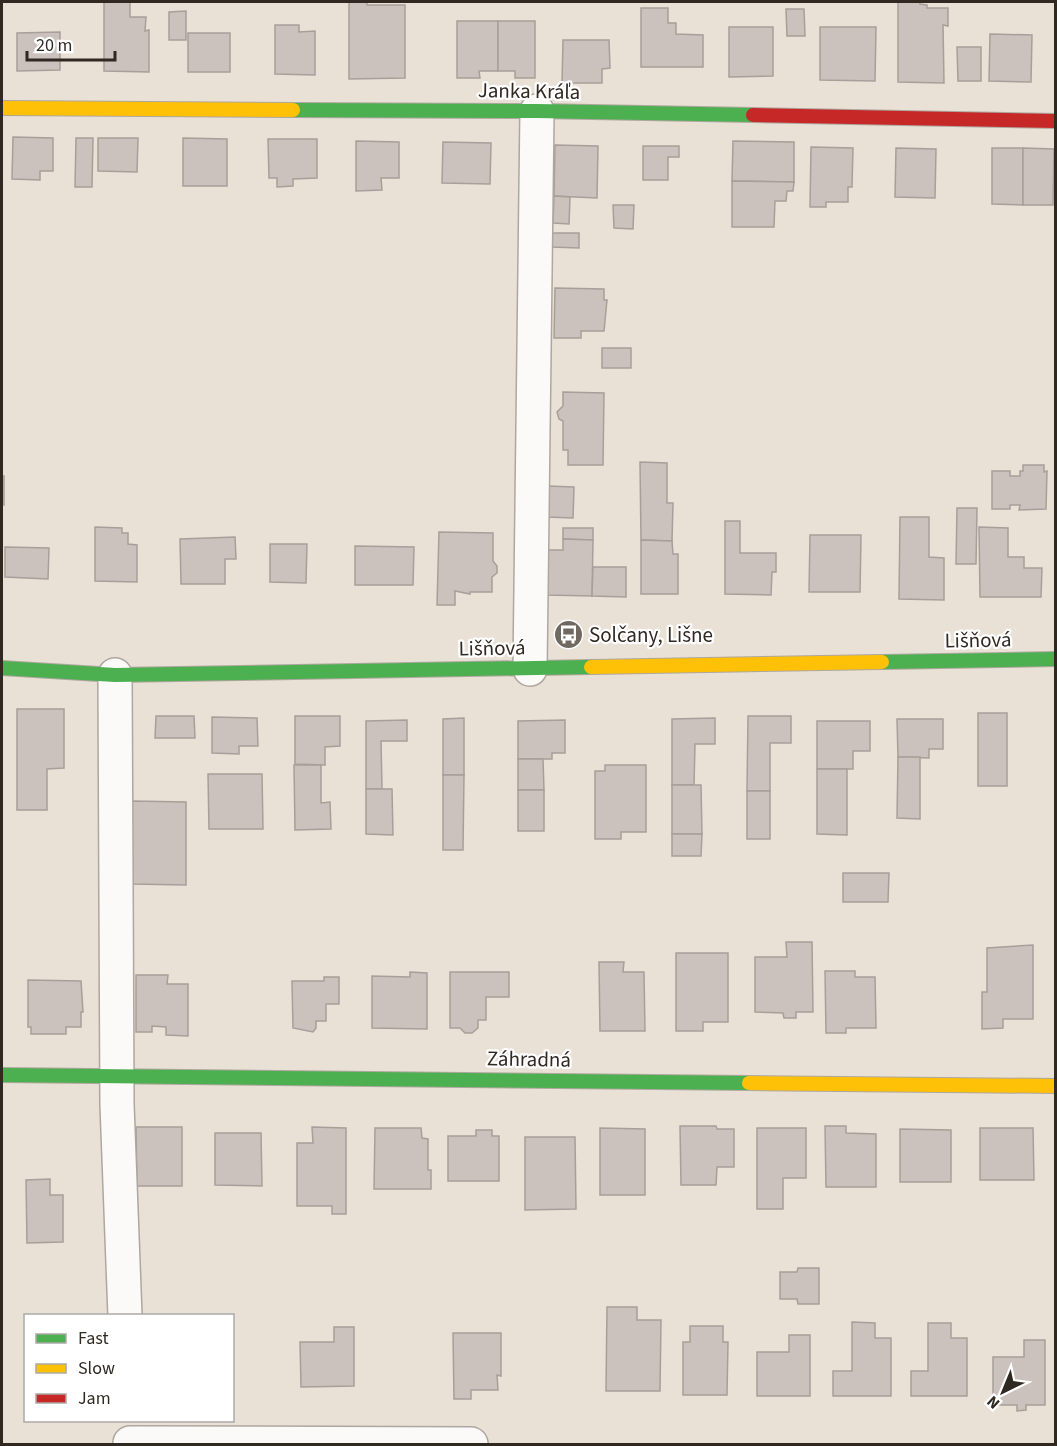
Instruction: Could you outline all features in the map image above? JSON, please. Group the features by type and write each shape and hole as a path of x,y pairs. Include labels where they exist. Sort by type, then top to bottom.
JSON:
{"street":[{"name":"Janka Kráľa","path":"2,108 537,111 1056,121"},
{"path":"530,669 537,111"},
{"name":"Lišňová","path":"2,668 115,675 1056,659"},
{"path":"115,675 117,1075 125,1314"},
{"name":"Záhradná","path":"2,1076 117,1075 1056,1086"},
{"path":"129,1436 471,1444"}],"building":[{"path":"104,2 130,2 130,17 146,17 145,31 149,30 149,72 104,71"},
{"path":"349,2 367,2 367,5 405,5 405,78 349,79"},
{"path":"898,2 920,2 920,4 927,5 927,8 948,8 948,26 943,25 944,83 898,82"},
{"path":"641,8 668,8 668,23 676,23 676,34 703,35 703,67 641,67"},
{"path":"786,9 804,9 805,36 787,36"},
{"path":"186,11 186,40 169,40 169,12"},
{"path":"457,21 498,21 498,71 479,71 480,78 457,78"},
{"path":"498,21 535,21 535,78 515,78 515,71 498,71"},
{"path":"275,25 299,25 299,32 315,31 315,75 275,74"},
{"path":"729,27 773,27 773,76 729,77"},
{"path":"820,27 876,27 875,81 820,80"},
{"path":"60,32 60,70 17,71 17,33"},
{"path":"188,33 230,33 230,72 188,72"},
{"path":"990,34 1032,35 1031,82 989,81"},
{"path":"563,40 609,40 610,68 602,69 602,83 562,83"},
{"path":"957,47 981,47 981,81 958,81"},
{"path":"13,137 53,138 53,171 40,171 40,180 12,179"},
{"path":"76,138 93,138 92,187 75,187"},
{"path":"98,138 138,138 137,172 98,171"},
{"path":"183,138 227,139 227,186 183,186"},
{"path":"268,139 317,139 317,178 293,179 293,186 277,187 277,178 269,178"},
{"path":"356,141 399,142 399,178 381,178 382,190 356,191"},
{"path":"733,141 794,142 794,182 732,181"},
{"path":"443,142 491,143 490,184 442,183"},
{"path":"555,145 598,146 597,198 554,196"},
{"path":"643,146 679,146 679,157 668,157 668,180 643,180"},
{"path":"811,147 853,148 852,187 848,187 848,202 826,202 826,207 810,207"},
{"path":"896,148 936,149 935,198 895,197"},
{"path":"992,148 1023,148 1023,205 992,204"},
{"path":"1023,148 1054,149 1053,205 1023,205"},
{"path":"732,181 794,182 793,191 787,191 786,201 775,201 774,227 732,227"},
{"path":"554,196 570,197 569,224 553,223"},
{"path":"613,205 634,205 633,229 614,228"},
{"path":"551,233 579,233 579,248 551,247"},
{"path":"555,288 604,289 604,300 607,300 604,331 581,331 581,338 554,338"},
{"path":"602,348 631,348 631,368 602,368"},
{"path":"563,392 604,393 603,465 568,465 568,450 563,450 563,421 559,419 557,412 563,406"},
{"path":"640,462 667,463 667,503 673,503 672,541 641,540"},
{"path":"1023,465 1044,465 1044,472 1047,471 1046,509 1019,510 1020,505 1010,505 1010,509 992,509 992,471 1010,471 1010,476 1020,476"},
{"path":"2,476 4,476 4,505 2,505"},
{"path":"547,486 574,487 573,518 547,517"},
{"path":"957,508 977,508 976,564 956,564"},
{"path":"900,517 929,517 929,557 944,558 944,600 899,599"},
{"path":"725,521 740,521 740,553 776,553 776,572 772,572 771,595 725,594"},
{"path":"95,527 122,528 122,533 128,533 128,544 137,545 137,582 95,581"},
{"path":"979,527 1008,528 1008,557 1024,557 1024,568 1042,568 1041,597 980,597"},
{"path":"563,528 593,528 593,540 563,539"},
{"path":"439,532 493,533 493,561 497,566 497,573 492,577 492,592 470,592 470,594 455,591 455,605 437,605"},
{"path":"810,535 861,535 860,592 809,592"},
{"path":"235,537 236,559 225,559 225,584 181,584 180,539"},
{"path":"563,539 593,540 592,596 546,595 547,550 563,550"},
{"path":"641,540 672,541 673,554 678,554 678,594 641,594"},
{"path":"270,544 307,544 306,583 270,582"},
{"path":"355,546 414,547 413,585 355,585"},
{"path":"5,547 49,548 48,579 5,577"},
{"path":"593,567 626,567 626,597 592,596"},
{"path":"17,709 64,709 64,768 47,769 47,810 17,810"},
{"path":"978,713 1007,713 1007,786 978,786"},
{"path":"156,716 194,716 195,738 155,738"},
{"path":"295,716 340,716 340,746 325,747 325,765 295,764"},
{"path":"748,716 791,716 791,743 770,743 770,791 747,791"},
{"path":"212,717 257,718 258,746 239,746 239,754 212,753"},
{"path":"464,718 464,775 443,775 443,719"},
{"path":"715,718 715,744 695,744 694,785 672,785 672,719"},
{"path":"897,719 943,719 943,749 929,749 929,758 898,757"},
{"path":"407,720 407,741 381,741 382,789 366,789 366,721"},
{"path":"565,720 565,753 552,753 552,759 518,759 518,721"},
{"path":"817,721 870,721 870,751 853,751 853,769 817,769"},
{"path":"898,757 920,757 920,819 897,818"},
{"path":"518,759 543,759 544,790 518,790"},
{"path":"294,765 321,765 321,803 330,802 331,829 295,830"},
{"path":"605,765 646,765 646,832 621,832 621,839 595,839 595,771 605,771"},
{"path":"817,769 847,769 847,835 817,834"},
{"path":"208,774 262,774 263,829 209,829"},
{"path":"443,775 464,775 463,850 443,850"},
{"path":"672,785 701,785 702,834 672,834"},
{"path":"366,789 392,789 393,835 366,834"},
{"path":"518,790 544,790 544,831 518,831"},
{"path":"747,791 770,791 770,839 747,839"},
{"path":"132,801 186,802 186,885 132,884"},
{"path":"672,834 702,834 701,856 672,856"},
{"path":"843,873 889,873 888,902 843,902"},
{"path":"786,942 812,942 813,1012 796,1012 796,1018 784,1018 783,1013 755,1012 755,957 787,957"},
{"path":"1033,945 1033,1019 1003,1019 1003,1028 982,1029 982,992 987,992 987,948"},
{"path":"676,953 728,953 728,1022 703,1022 703,1031 676,1031"},
{"path":"599,962 624,962 623,972 644,972 645,1031 600,1031"},
{"path":"825,971 855,971 855,977 875,977 876,1028 846,1028 846,1033 826,1033"},
{"path":"410,972 427,973 427,1029 372,1028 372,976 410,977"},
{"path":"450,972 509,972 509,997 486,997 486,1020 478,1020 478,1028 472,1033 465,1033 460,1028 450,1028"},
{"path":"136,975 168,975 167,984 188,984 188,1036 166,1035 166,1027 152,1026 152,1032 136,1032"},
{"path":"324,977 339,977 339,1004 326,1004 326,1021 316,1021 316,1028 313,1032 293,1028 292,981 324,981"},
{"path":"28,980 81,981 83,1012 81,1012 81,1027 66,1027 66,1034 31,1034 31,1027 28,1027"},
{"path":"680,1126 716,1126 717,1129 734,1129 734,1167 717,1167 716,1185 681,1185"},
{"path":"825,1126 846,1126 846,1133 876,1134 876,1187 826,1187"},
{"path":"136,1127 182,1127 182,1186 137,1186"},
{"path":"312,1127 346,1128 346,1214 332,1214 332,1206 297,1206 297,1143 313,1143"},
{"path":"375,1128 421,1128 422,1138 428,1139 428,1170 431,1170 431,1189 374,1189"},
{"path":"600,1128 645,1129 645,1195 600,1195"},
{"path":"757,1128 806,1128 806,1178 783,1178 783,1209 757,1209"},
{"path":"980,1128 1033,1128 1034,1180 980,1180"},
{"path":"900,1129 951,1130 951,1182 900,1182"},
{"path":"476,1130 492,1130 492,1136 499,1136 499,1181 448,1181 448,1136 476,1136"},
{"path":"215,1133 261,1133 262,1186 215,1185"},
{"path":"525,1137 575,1137 576,1209 525,1210"},
{"path":"50,1179 50,1195 63,1195 63,1242 27,1243 26,1180"},
{"path":"798,1268 819,1268 819,1304 798,1304 797,1299 780,1299 780,1272 797,1272"},
{"path":"607,1307 637,1307 637,1320 661,1320 660,1391 606,1391"},
{"path":"852,1322 875,1323 875,1338 891,1338 891,1396 833,1396 833,1371 852,1371"},
{"path":"928,1323 951,1323 951,1338 967,1338 967,1396 911,1396 911,1371 928,1371"},
{"path":"690,1326 723,1326 723,1342 728,1342 727,1395 683,1395 683,1342 690,1342"},
{"path":"334,1327 354,1327 354,1386 301,1387 300,1342 334,1342"},
{"path":"453,1333 501,1333 501,1376 497,1375 498,1390 471,1390 471,1399 454,1399"},
{"path":"789,1335 810,1335 810,1396 757,1396 757,1352 789,1352"},
{"path":"1024,1340 1045,1340 1045,1405 1026,1405 1026,1410 1017,1411 1017,1405 993,1405 993,1357 1024,1357"}],"traffic: fast":[{"path":"293,110 753,115"},
{"path":"882,662 1056,659"},
{"path":"2,668 115,675 591,667"},
{"path":"2,1075 749,1083"}],"traffic: slow":[{"path":"2,108 293,110"},
{"path":"591,667 882,662"},
{"path":"749,1083 1056,1086"}],"traffic: jam":[{"path":"753,115 1056,121"}],"place":[{"name":"Solčany, Lišne","path":"568,635"}]}
